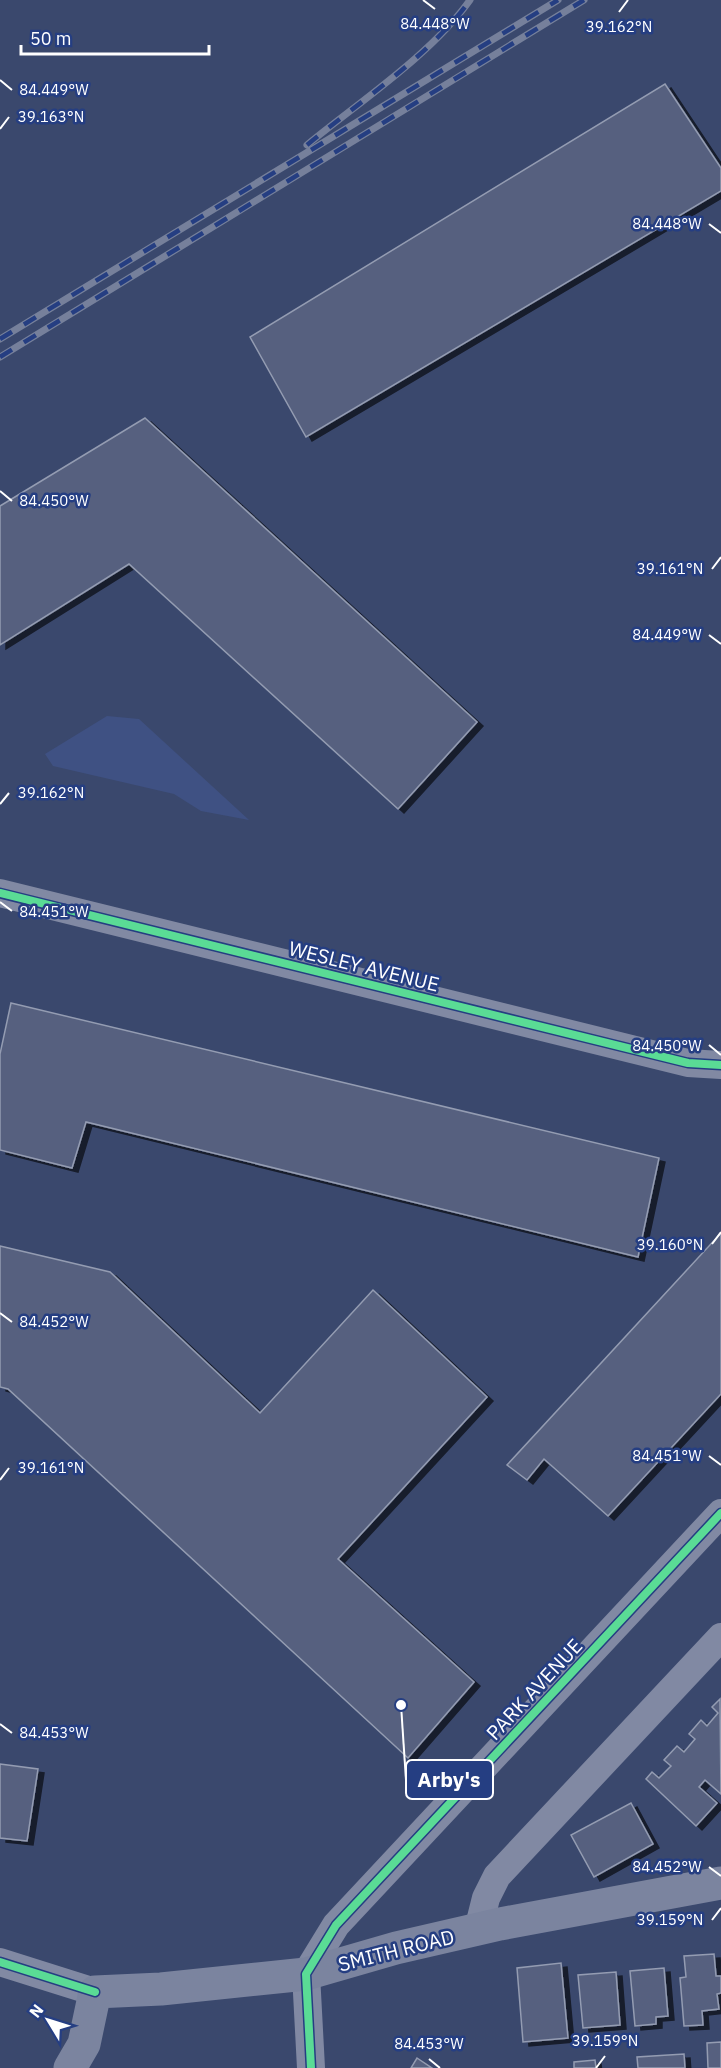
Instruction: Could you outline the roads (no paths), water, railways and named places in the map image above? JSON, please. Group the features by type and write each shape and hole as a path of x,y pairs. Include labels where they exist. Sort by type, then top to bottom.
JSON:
{"main road":[{"name":"SMITH ROAD","path":"95,1992 161,1989 306,1974 396,1948 554,1913 721,1883"},
{"path":"70,2068 84,2044 95,1992"}],"street":[{"name":"WESLEY AVENUE","path":"0,893 677,1060 721,1065"},
{"name":"PARK AVENUE","path":"306,1974 336,1925 721,1513"},
{"path":"478,1930 486,1898 498,1876 721,1637"},
{"name":"SMITH ROAD","path":"0,1962 95,1992"},
{"path":"306,1974 311,2068"}],"water":[{"path":"107,716 139,719 249,820 201,811 174,794 53,766 45,754"}],"railway":[{"path":"307,145 415,59 454,20 470,0"},
{"path":"0,339 558,0"},
{"path":"0,357 584,0"}],"place":[{"name":"Arby's","path":"401,1705"}]}
